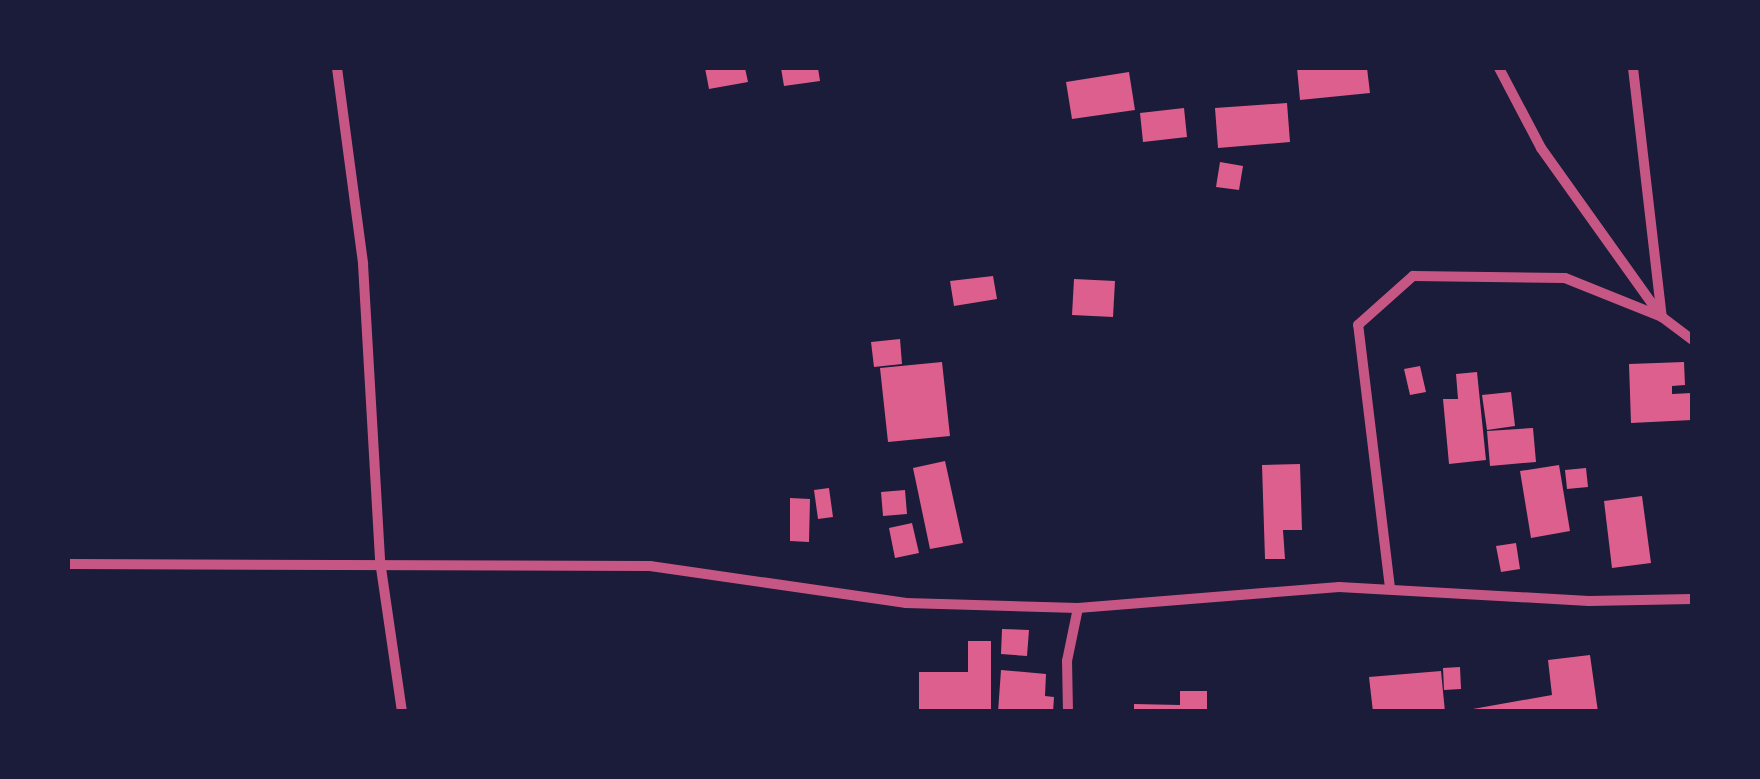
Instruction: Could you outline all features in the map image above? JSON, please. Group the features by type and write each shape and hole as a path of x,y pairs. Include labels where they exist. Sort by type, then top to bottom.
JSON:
{"street":[{"path":"337,68 363,264 380,561 402,712"},
{"path":"1499,68 1541,148 1662,317"},
{"path":"1633,68 1662,317"},
{"path":"1390,588 1358,325 1413,276 1565,278 1662,317 1692,340"},
{"path":"68,564 380,561 650,566 906,604 1078,608 1390,588 1589,601 1692,599"},
{"path":"1068,712 1067,661 1078,608"}],"building":[{"path":"705,68 745,68 748,82 709,89"},
{"path":"781,68 818,68 820,81 784,86"},
{"path":"1297,68 1367,68 1370,93 1300,100"},
{"path":"1129,72 1135,110 1072,119 1066,82"},
{"path":"1287,103 1290,142 1218,148 1215,108"},
{"path":"1184,108 1187,137 1143,142 1140,113"},
{"path":"1220,162 1243,166 1239,190 1216,187"},
{"path":"993,276 997,299 954,306 950,281"},
{"path":"1074,279 1115,281 1113,317 1072,315"},
{"path":"900,339 902,364 874,367 871,342"},
{"path":"942,362 950,436 888,442 880,368"},
{"path":"1684,362 1685,385 1672,386 1672,394 1692,393 1692,420 1631,423 1629,364"},
{"path":"1420,366 1426,392 1410,395 1404,369"},
{"path":"1477,372 1486,460 1449,464 1443,399 1458,399 1456,374"},
{"path":"1511,392 1515,426 1487,430 1482,395"},
{"path":"1533,428 1536,462 1490,466 1487,431"},
{"path":"945,461 963,543 930,549 913,468"},
{"path":"1300,464 1302,530 1283,530 1285,559 1265,559 1262,465"},
{"path":"1559,465 1570,531 1531,538 1520,471"},
{"path":"1586,468 1588,487 1567,489 1565,470"},
{"path":"829,488 833,517 818,519 814,490"},
{"path":"905,490 907,514 883,516 881,492"},
{"path":"1642,496 1651,563 1612,568 1604,501"},
{"path":"790,498 810,499 809,542 790,541"},
{"path":"912,523 919,553 895,558 889,528"},
{"path":"1516,543 1520,569 1501,572 1496,546"},
{"path":"1002,629 1029,630 1027,656 1001,654"},
{"path":"968,641 991,641 991,712 919,712 919,672 968,672"},
{"path":"1590,655 1598,712 1456,712 1552,695 1548,660"},
{"path":"1460,667 1461,689 1444,690 1443,668"},
{"path":"1001,670 1046,674 1045,696 1054,697 1053,712 998,712"},
{"path":"1441,671 1445,712 1373,712 1369,677"},
{"path":"1180,691 1207,691 1207,712 1134,712 1134,704 1180,705"}]}
